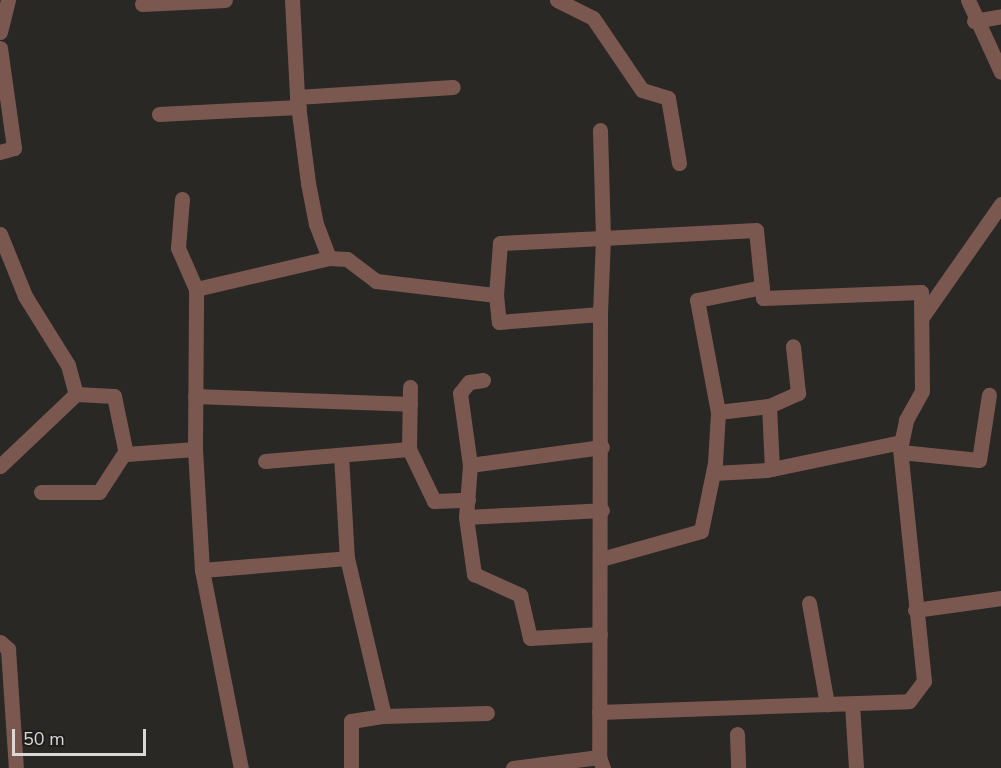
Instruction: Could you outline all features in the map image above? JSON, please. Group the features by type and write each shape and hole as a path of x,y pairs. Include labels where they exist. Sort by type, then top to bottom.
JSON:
{"street":[{"path":"0,32 8,0"},
{"path":"142,4 225,0"},
{"path":"292,0 298,102 316,225 329,258"},
{"path":"557,0 593,18 642,90 668,98 679,163"},
{"path":"968,0 974,21 1001,72"},
{"path":"974,21 1001,16"},
{"path":"0,48 14,148 0,152"},
{"path":"159,114 453,87"},
{"path":"513,768 601,762 599,712 602,510 600,314 603,238 600,130"},
{"path":"182,199 178,248 196,289 195,449 202,570 241,768"},
{"path":"922,316 1001,204"},
{"path":"599,712 909,701 924,681 915,610 901,447 906,420 922,391 921,292 763,298 756,230 500,243 496,295 499,322 600,314"},
{"path":"0,234 25,296 68,365 76,394"},
{"path":"196,289 329,258 347,259 376,282 496,295"},
{"path":"601,559 701,531 714,473 718,412 697,300 762,287"},
{"path":"718,412 769,406 798,393 793,346"},
{"path":"483,380 468,382 460,393 470,465 466,517 474,574 520,595 530,638 600,634"},
{"path":"410,387 409,449 434,501 468,500"},
{"path":"0,466 76,394 114,396 125,452 99,492 41,492"},
{"path":"714,473 771,469 901,447 979,460 989,395"},
{"path":"195,396 410,404"},
{"path":"769,406 771,469"},
{"path":"470,465 602,447"},
{"path":"125,452 195,449"},
{"path":"265,460 409,449"},
{"path":"341,454 347,558 384,716"},
{"path":"466,517 602,510"},
{"path":"202,570 347,558"},
{"path":"915,610 1001,598"},
{"path":"809,603 827,704"},
{"path":"0,642 8,649 16,768"},
{"path":"852,704 856,768"},
{"path":"351,768 351,721 384,716 487,713"},
{"path":"737,734 738,768"}]}
